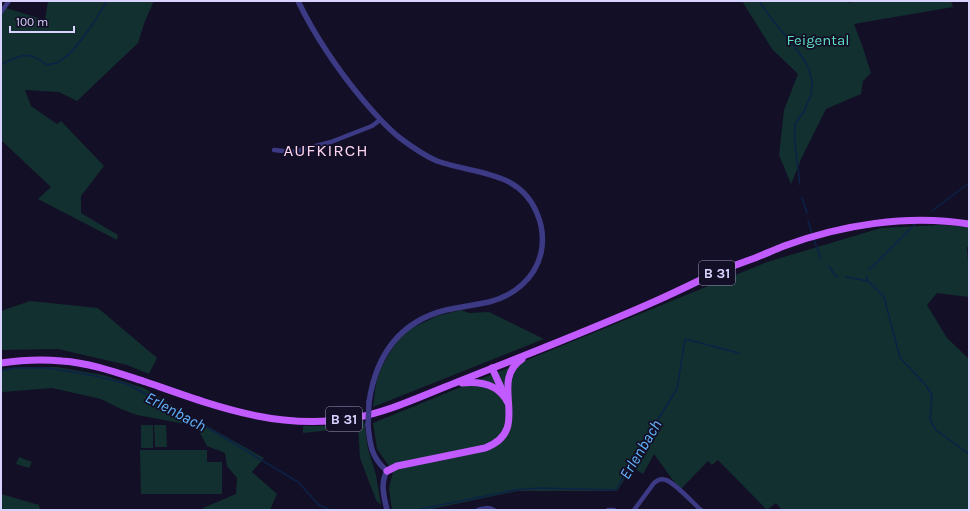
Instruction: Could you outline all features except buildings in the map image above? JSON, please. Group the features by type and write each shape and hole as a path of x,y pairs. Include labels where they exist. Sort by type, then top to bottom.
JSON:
{"main road":[{"name":"B 31","path":"1,363 46,360 78,363 114,371 196,400 240,413 269,419 299,422 338,420 364,416 395,407 660,300 713,274 810,238 868,224 907,220 946,221 969,224"},
{"path":"507,398 508,377 513,368 520,360 534,352"},
{"path":"387,471 397,466 489,447 500,439 506,432 509,423 509,408 507,398 494,368"},
{"path":"452,384 473,382 484,383 500,392 507,398"}],"street":[{"path":"1,12 9,1"},
{"path":"298,1 316,34 349,83 380,120 398,137 422,154 438,161 488,173 504,179 518,187 528,197 535,208 541,225 543,240 541,253 536,266 528,279 518,289 504,297 490,302 445,310 413,324 393,342 380,364 372,385 369,402 368,425 372,453 377,461 387,471 384,478 383,487 387,510"},
{"path":"274,150 293,152 331,142 372,126 380,120"},
{"path":"634,510 654,483 661,479 666,480 673,485 701,510"},
{"path":"478,510 491,508 494,510"},
{"path":"608,510 614,510"}],"green space":[{"path":"48,1 153,1 138,43 77,101 59,92 25,90 31,106 57,124 61,121 104,166 81,196 81,213 118,235 117,240 38,199 51,187 1,140 1,8 3,7 45,20"},
{"name":"Feigental","path":"742,1 848,1 849,3 856,1 951,1 953,7 854,24 871,73 863,81 861,94 826,109 802,157 791,184 779,155 784,110 798,74 772,49"},
{"path":"941,225 969,227 969,247 967,247 969,297 937,293 927,305 947,338 969,359 969,510 782,510 776,503 767,510 718,460 712,465 708,461 680,490 654,454 643,474 632,467 617,491 517,491 427,510 392,510 389,488 393,472 377,449 373,423 767,262 881,228"},
{"path":"30,301 98,308 157,358 149,374 127,365 58,349 1,350 1,311"},
{"path":"461,310 469,313 489,312 544,339 373,407 376,383 381,368 398,340 410,329 437,316"},
{"path":"19,367 57,367 103,375 144,388 264,458 252,472 277,494 270,510 204,510 203,508 236,494 237,478 227,466 225,453 207,446 196,426 137,415 101,399 52,388 1,393 1,369"},
{"path":"364,421 368,449 376,475 381,505 376,500 360,458 358,427 303,433 303,426 334,426"},
{"path":"141,425 153,425 153,448 141,448"},
{"path":"154,425 166,425 167,447 155,447"},
{"path":"140,450 207,450 207,462 222,462 222,494 141,494"},
{"path":"19,457 32,462 29,468 16,464"},
{"path":"1,494 39,505 40,510 1,510"}],"waterway":[{"path":"1,65 20,56 35,57 47,65 56,63 63,59 84,36 98,17 107,1"},
{"path":"759,1 803,58 809,69 812,82 811,95 804,111 795,124 795,144 800,185"},
{"path":"932,211 969,183"},
{"path":"802,198 807,213"},
{"path":"808,221 812,234"},
{"path":"869,270 915,224"},
{"path":"814,240 821,259"},
{"path":"829,266 838,277"},
{"path":"866,276 868,281"},
{"path":"846,277 868,281 884,297 900,358 925,384 932,395 930,420 936,430 969,454"},
{"name":"Erlenbach","path":"416,510 515,490 539,488 616,490 631,462 677,389 685,339 739,353"},
{"name":"Erlenbach","path":"1,371 14,368 47,368 96,376 127,384 205,426 298,482 319,505 330,510"}],"district":[{"name":"AUFKIRCH","path":"326,150"}]}
